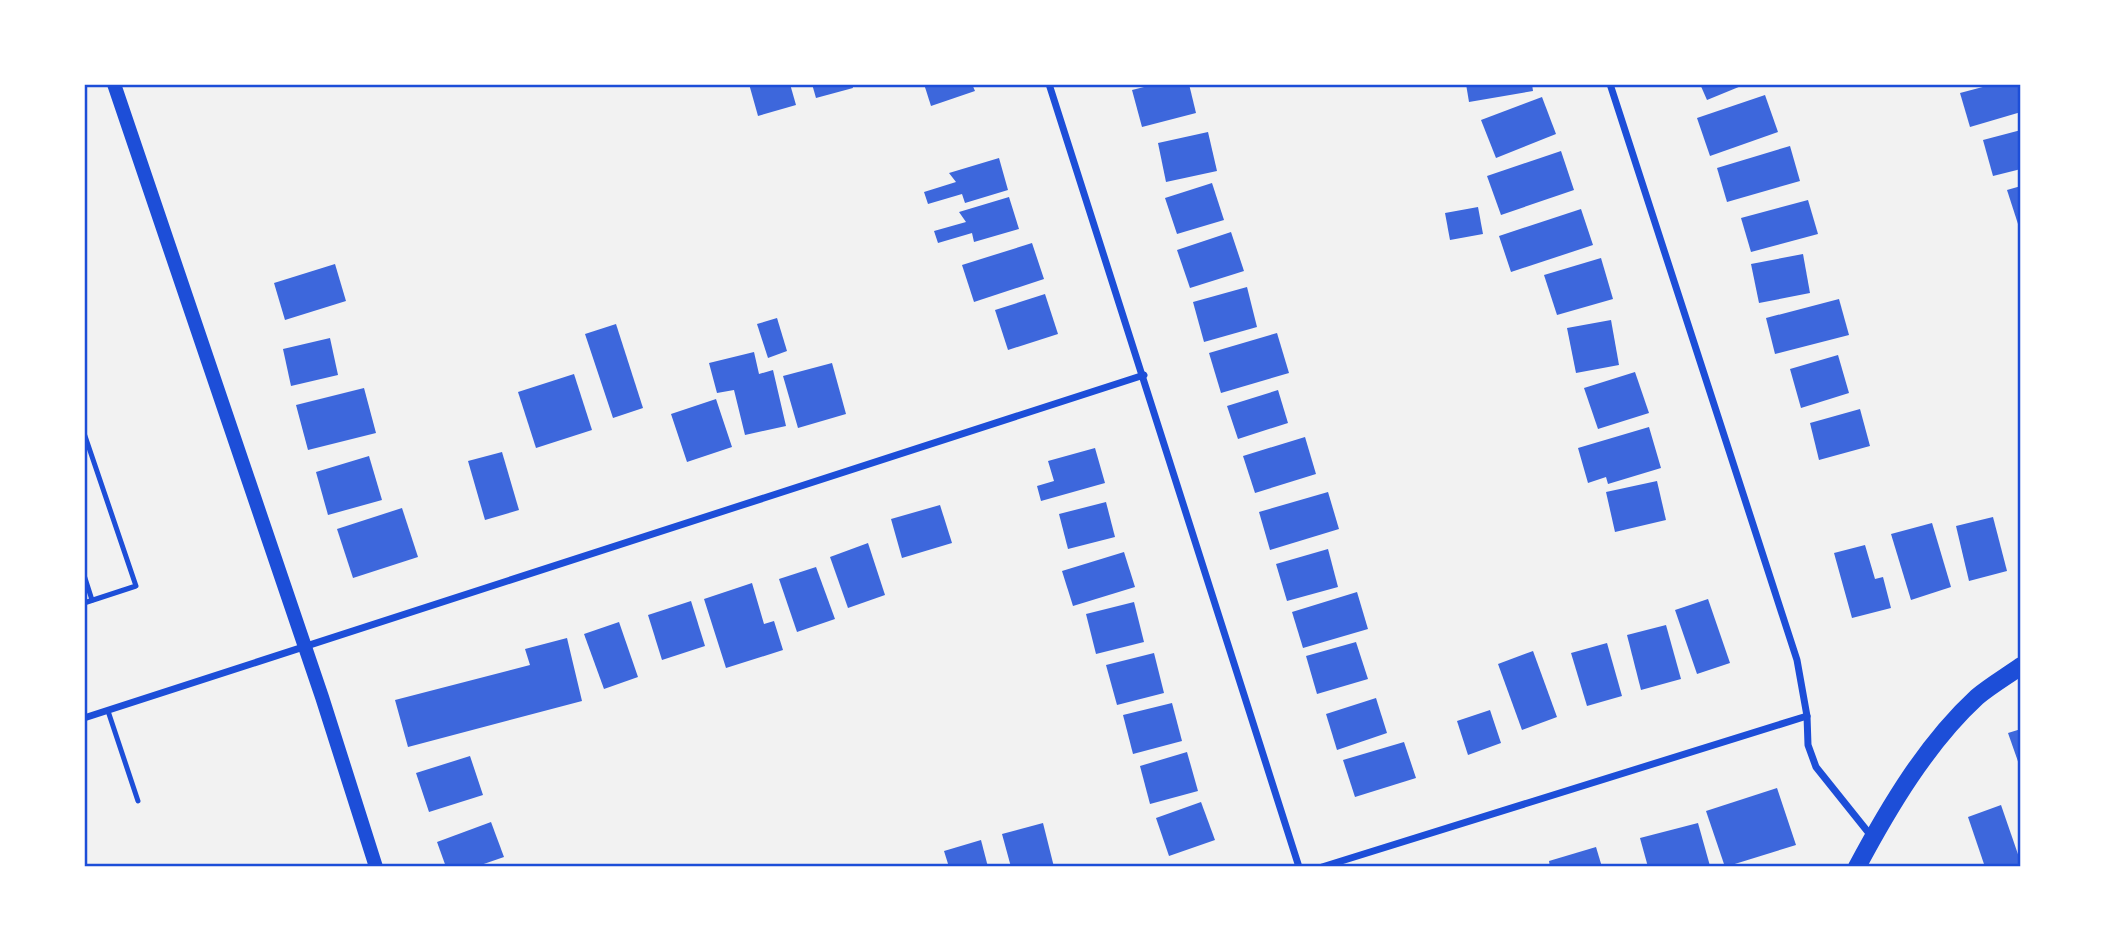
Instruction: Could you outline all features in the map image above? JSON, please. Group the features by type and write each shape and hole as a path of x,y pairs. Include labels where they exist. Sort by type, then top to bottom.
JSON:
{"main road":[{"path":"114,84 305,648 376,867"},
{"path":"1857,867 1872,837 1920,764 1950,726 1979,696 2021,666"}],"street":[{"path":"1049,84 1299,867"},
{"path":"1610,84 1797,660 1808,716 1808,745 1816,766 1872,837"},
{"path":"84,718 1144,376"},
{"path":"1322,867 1808,716"}],"lane":[{"path":"84,433 135,586 84,603"},
{"path":"84,575 92,600"},
{"path":"108,711 138,801"}],"building":[{"path":"749,84 790,84 796,105 758,116"},
{"path":"812,84 852,84 853,88 816,98"},
{"path":"924,84 972,84 975,91 931,106"},
{"path":"1156,84 1189,84 1196,113 1142,127 1132,90"},
{"path":"1466,84 1532,84 1533,91 1469,102"},
{"path":"1700,84 1746,84 1707,100"},
{"path":"1994,84 2021,84 2021,112 1970,127 1960,93"},
{"path":"1765,95 1778,132 1710,156 1697,118"},
{"path":"1542,97 1556,134 1496,158 1481,120"},
{"path":"2021,130 2021,169 1993,176 1983,140"},
{"path":"1208,132 1217,171 1166,182 1158,143"},
{"path":"1790,146 1800,181 1727,202 1717,168"},
{"path":"1561,151 1574,190 1501,215 1487,176"},
{"path":"999,158 1008,190 965,203 962,194 928,204 924,192 956,182 949,173"},
{"path":"1212,183 1224,220 1177,234 1165,198"},
{"path":"2021,186 2021,223 2018,224 2007,190"},
{"path":"1009,197 1019,229 974,242 972,233 938,243 934,231 966,222 959,212"},
{"path":"1808,200 1818,234 1751,252 1741,218"},
{"path":"1478,207 1483,234 1450,240 1445,213"},
{"path":"1581,209 1593,245 1511,272 1499,236"},
{"path":"1231,232 1244,271 1190,288 1177,250"},
{"path":"1032,243 1044,279 974,302 962,265"},
{"path":"1803,254 1810,293 1759,303 1751,264"},
{"path":"1601,258 1613,299 1557,315 1544,275"},
{"path":"335,264 346,301 285,320 274,283"},
{"path":"1247,287 1257,327 1204,342 1193,302"},
{"path":"1045,294 1058,334 1008,350 995,310"},
{"path":"1839,299 1849,335 1775,354 1766,318"},
{"path":"777,318 787,351 768,358 757,324"},
{"path":"1611,320 1619,365 1576,373 1567,328"},
{"path":"616,324 643,408 613,418 585,334"},
{"path":"1277,333 1289,373 1221,393 1209,353"},
{"path":"330,338 338,375 291,386 283,349"},
{"path":"754,352 759,374 773,370 786,426 745,435 734,390 717,393 709,363"},
{"path":"1838,355 1849,393 1801,408 1790,369"},
{"path":"832,363 846,414 798,428 783,376"},
{"path":"1635,372 1649,413 1598,429 1584,388"},
{"path":"574,374 592,430 536,448 518,392"},
{"path":"364,388 376,433 308,450 296,405"},
{"path":"1278,390 1288,423 1238,439 1227,406"},
{"path":"716,399 732,447 687,462 671,414"},
{"path":"1860,409 1870,446 1819,460 1810,423"},
{"path":"1649,427 1661,468 1608,484 1606,477 1588,483 1578,448"},
{"path":"1305,437 1316,474 1255,493 1243,456"},
{"path":"1095,448 1105,483 1041,501 1037,486 1054,481 1048,461"},
{"path":"502,452 519,510 485,520 468,461"},
{"path":"369,456 382,500 328,515 316,472"},
{"path":"1657,481 1666,520 1615,532 1606,492"},
{"path":"1328,492 1339,529 1270,550 1259,512"},
{"path":"1106,502 1115,537 1068,549 1059,514"},
{"path":"940,505 952,543 902,558 891,519"},
{"path":"402,508 418,557 353,578 337,529"},
{"path":"1993,517 2007,571 1969,581 1956,526"},
{"path":"1932,523 1951,587 1911,600 1891,534"},
{"path":"868,543 885,595 848,608 830,557"},
{"path":"1865,545 1875,579 1883,577 1891,608 1852,618 1834,553"},
{"path":"1328,549 1338,587 1287,601 1276,564"},
{"path":"1124,552 1135,587 1073,606 1062,571"},
{"path":"816,567 835,619 797,632 779,579"},
{"path":"752,583 764,624 774,621 783,650 726,668 704,599"},
{"path":"1357,592 1368,629 1303,648 1292,612"},
{"path":"1708,599 1730,663 1697,674 1675,610"},
{"path":"691,601 705,646 662,660 648,615"},
{"path":"1134,602 1144,642 1096,654 1086,614"},
{"path":"619,622 638,677 604,689 584,634"},
{"path":"1666,625 1681,679 1641,690 1627,635"},
{"path":"567,638 582,701 408,747 395,700 530,665 525,649"},
{"path":"1356,642 1368,679 1317,694 1306,656"},
{"path":"1607,643 1622,696 1587,706 1571,653"},
{"path":"1533,651 1557,717 1522,730 1498,664"},
{"path":"1154,653 1164,693 1117,705 1106,665"},
{"path":"1376,698 1387,733 1337,750 1326,714"},
{"path":"1172,703 1182,741 1133,754 1123,715"},
{"path":"1490,710 1501,743 1468,755 1457,721"},
{"path":"2021,729 2021,770 2008,733"},
{"path":"1404,742 1416,778 1355,797 1343,760"},
{"path":"1187,752 1198,791 1150,804 1140,766"},
{"path":"470,756 483,795 429,812 416,773"},
{"path":"1777,788 1796,845 1725,867 1706,811"},
{"path":"1201,802 1215,840 1169,856 1156,818"},
{"path":"2001,805 2021,867 1985,867 1968,817"},
{"path":"491,822 504,857 475,867 446,867 437,842"},
{"path":"1043,823 1054,867 1011,867 1002,834"},
{"path":"1698,823 1710,866 1648,867 1640,838"},
{"path":"981,840 988,867 949,867 944,851"},
{"path":"1596,847 1602,867 1550,867 1549,861"}]}
